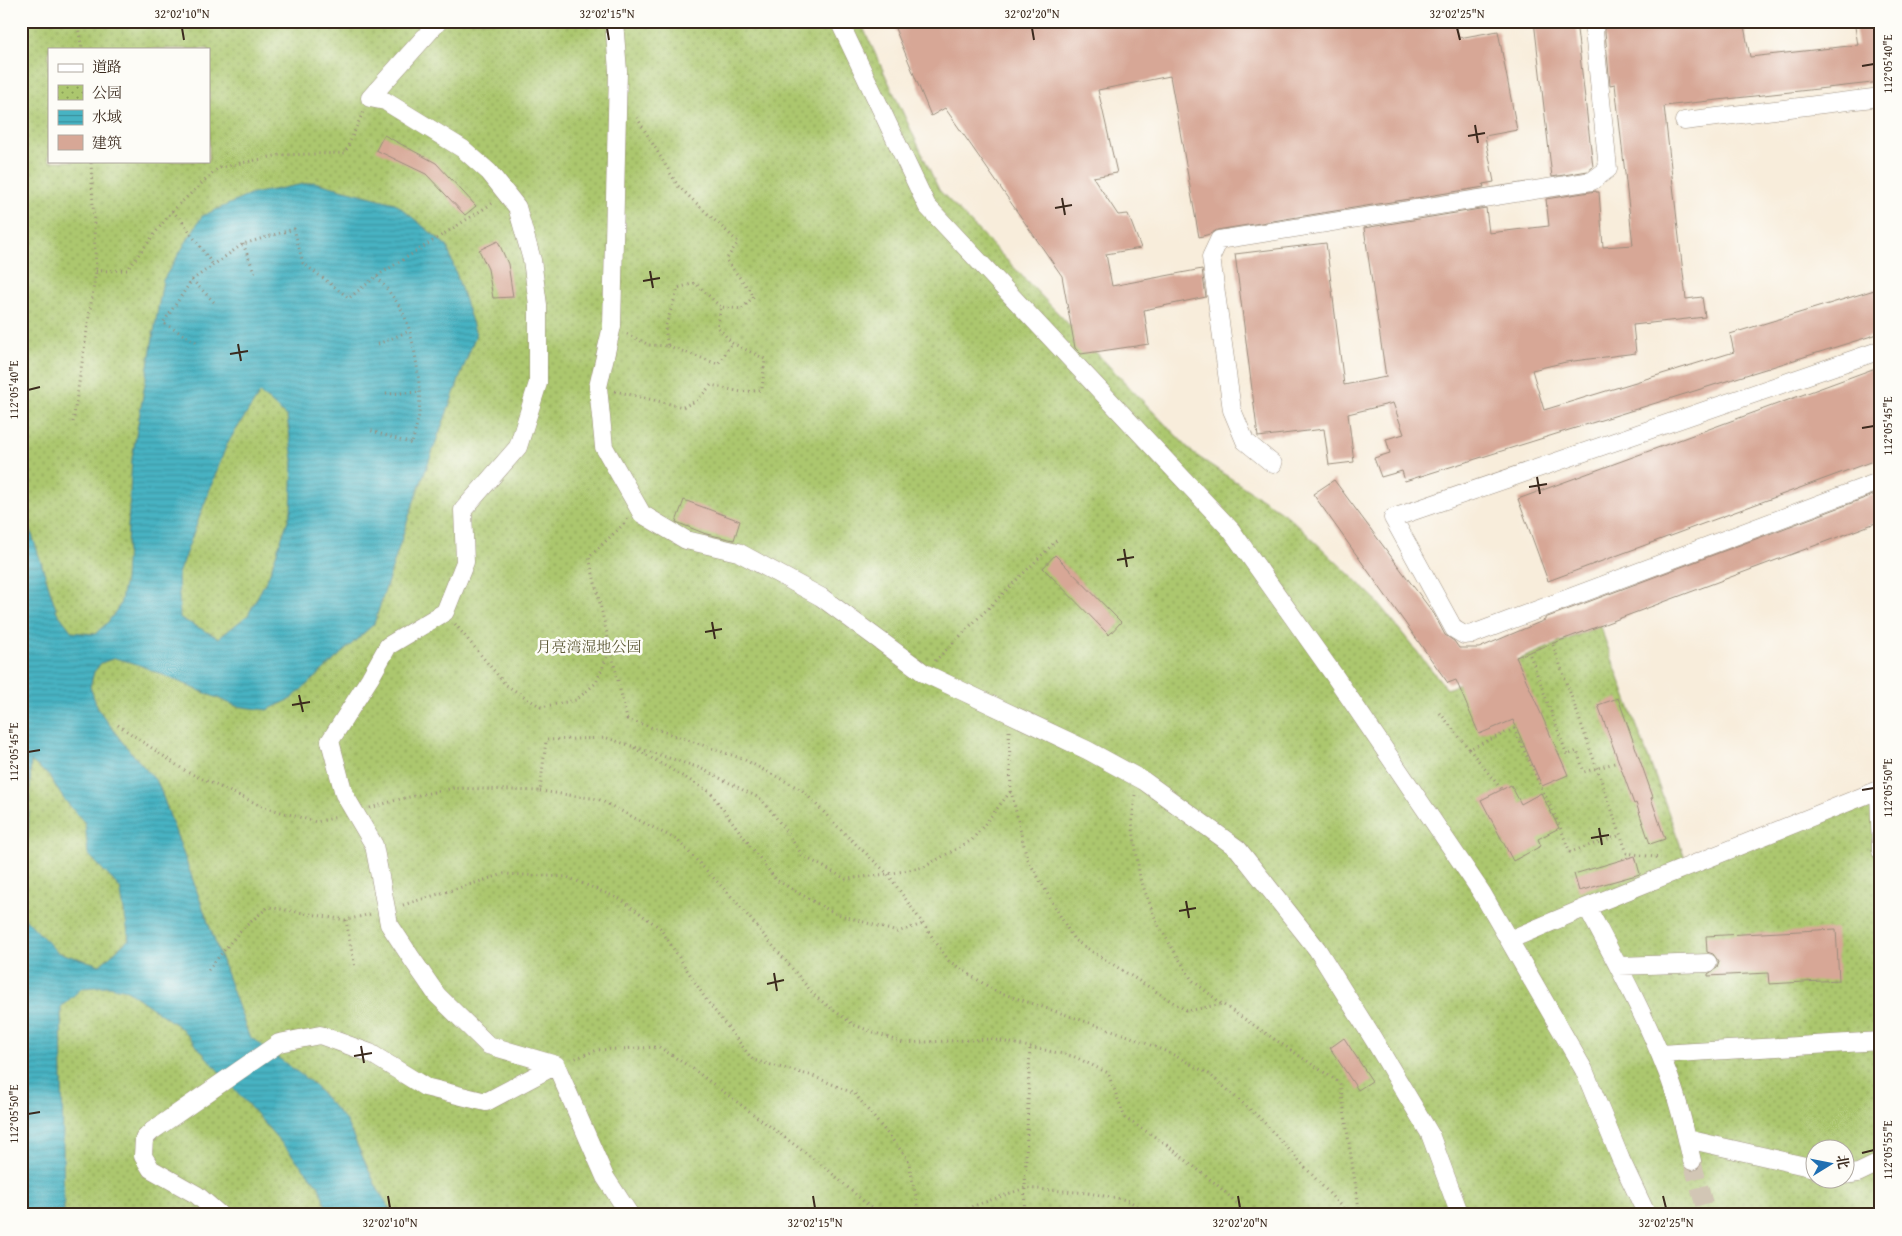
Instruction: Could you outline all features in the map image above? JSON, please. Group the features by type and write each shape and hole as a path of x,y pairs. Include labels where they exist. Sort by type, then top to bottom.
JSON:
{"street":[{"path":"370,98 439,21"},
{"path":"614,21 618,72 612,326 598,387 604,447 642,514 686,540 738,552 821,597 924,672 1087,750 1137,777 1238,849 1317,949 1374,1040 1430,1134 1460,1215"},
{"path":"840,21 927,206 1231,530 1334,675 1482,893 1584,1070 1621,1160 1648,1215"},
{"path":"1273,464 1245,441 1232,410 1211,257 1220,240 1592,181 1608,168 1593,21"},
{"path":"1684,121 1881,97"},
{"path":"370,98 385,101 463,149 489,172 517,207 532,260 538,305 538,383 518,447 463,510 465,562 445,612 388,646 330,741 344,794 374,845 390,924 437,995 488,1045 556,1065 605,1177 630,1215"},
{"path":"1881,350 1393,518 1454,629 1464,635 1483,630 1881,481"},
{"path":"1509,940 1880,789 1881,851"},
{"path":"1587,907 1633,994 1660,1054 1673,1088 1692,1161"},
{"path":"1618,966 1708,963"},
{"path":"220,1215 197,1195 151,1169 143,1156 144,1140 152,1132 210,1090 279,1043 320,1035 370,1053 425,1088 486,1102 556,1065"},
{"path":"1660,1054 1881,1041"},
{"path":"1687,1139 1804,1166"},
{"path":"1854,1174 1881,1162"}],"path":[{"path":"77,21 82,48"},
{"path":"96,271 127,270 172,211 218,168 280,155 345,153 370,98"},
{"path":"632,110 678,186 738,242 726,260 754,296 742,309 721,307 695,283 678,288 665,328 668,346"},
{"path":"73,422 96,271 91,162"},
{"path":"196,342 163,323 192,280 243,244 294,229 303,263 349,298 377,276 506,194"},
{"path":"172,211 182,221 213,265"},
{"path":"243,244 256,276"},
{"path":"369,430 412,444 419,413 417,368 409,331 400,308 377,276"},
{"path":"192,280 216,304"},
{"path":"598,387 683,407 698,400 711,385 741,392 762,390 765,359 732,343 717,326 721,307"},
{"path":"612,326 649,345 668,346 718,364 732,343"},
{"path":"378,344 409,331"},
{"path":"386,394 419,392"},
{"path":"633,498 625,523 589,557 627,719 743,759 802,790 888,874 949,961 995,991 1126,1034 1172,1054 1209,1074 1259,1117 1348,1215"},
{"path":"924,672 1058,538"},
{"path":"445,612 506,686 541,707 576,700 596,683 610,650"},
{"path":"1553,645 1628,853 1662,859 1669,874"},
{"path":"1530,655 1567,755 1577,751 1584,772 1618,762"},
{"path":"1009,713 1011,791 1027,858 1074,940 1187,1011 1222,1004"},
{"path":"1440,713 1502,790"},
{"path":"118,725 186,772 264,807 316,822 400,799 454,788 540,791 598,799 676,840 732,897 816,997 854,1025 903,1043 990,1039 1073,1056 1108,1073 1125,1118 1163,1142 1216,1184 1250,1215"},
{"path":"1470,749 1514,729 1570,852 1621,835"},
{"path":"540,791 546,740 607,738 700,768 761,799 803,856 846,879 888,874 924,866 972,840 1011,791"},
{"path":"626,744 710,792 776,880 834,913 897,932 923,924"},
{"path":"1137,777 1132,822 1140,878 1157,923 1192,980 1222,1004 1340,1083 1360,1215"},
{"path":"208,970 239,932 268,907 346,920 387,910 504,874 567,877 620,899 660,928 707,1001 753,1060 813,1076 855,1094 908,1159 920,1215"},
{"path":"346,920 355,968"},
{"path":"556,1065 597,1050 659,1047 693,1069 827,1169 879,1215"},
{"path":"1024,1215 1030,1047"},
{"path":"948,1215 1025,1188 1088,1193 1127,1200 1155,1215"}],"green space":[{"name":"月亮湾湿地公园","path":"21,21 860,21 939,190 1194,454 1289,517 1374,598 1447,689 1600,626 1688,866 1881,789 1881,1215 38,1215 21,976"}],"water":[{"path":"314,182 395,203 447,246 476,334 413,504 374,624 291,699 267,710 236,706 137,664 115,658 101,663 94,672 90,687 98,709 123,743 158,783 249,1036 312,1083 346,1121 377,1188 394,1215 329,1215 319,1186 182,1029 127,990 108,986 82,988 61,1007 64,1215 21,1215 21,914 57,952 100,965 129,939 120,888 88,854 85,823 63,798 49,776 31,761 27,853 21,865 21,448 28,522 57,612 72,632 95,634 108,622 120,605 125,580 132,458 163,280 202,216 252,194","holes":["260,393 287,417 293,460 291,511 269,575 248,615 219,638 180,618 178,574 227,444"]}],"building":[{"path":"892,21 1420,21 1420,26 1456,21 1459,38 1498,31 1517,130 1485,136 1494,182 1483,184 1484,187 1217,230 1199,237 1170,76 1098,90 1117,173 1093,177 1118,215 1128,214 1141,248 1106,254 1112,286 1202,269 1206,297 1144,310 1149,344 1081,354 1075,348 1062,276 945,108 931,116"},
{"path":"1534,21 1576,21 1593,167 1588,171 1552,177"},
{"path":"1604,21 1743,21 1750,57 1858,45 1854,21 1881,21 1881,82 1664,106 1686,299 1702,297 1705,317 1633,325 1636,353 1566,362 1532,370 1544,410 1734,352 1730,334 1881,288 1881,333 1405,481 1402,471 1381,477 1374,458 1390,453 1386,439 1404,434 1393,403 1348,414 1354,462 1329,465 1324,429 1258,437 1235,254 1326,243 1344,385 1386,377 1364,228 1486,208 1489,233 1549,226 1546,199 1596,191 1599,192 1603,247 1633,245 1615,84 1610,85"},
{"path":"384,135 436,163 476,206 465,215 426,174 376,150"},
{"path":"498,241 508,264 513,297 493,298 488,269 479,250"},
{"path":"1881,366 1881,458 1548,581 1518,499"},
{"path":"1334,480 1434,614 1445,635 1454,641 1459,648 1479,648 1545,620 1545,618 1881,492 1881,521 1516,657 1568,775 1542,786 1513,720 1479,734 1456,680 1448,683 1313,494"},
{"path":"684,500 740,521 734,540 706,534 676,522"},
{"path":"1055,555 1121,622 1109,635 1043,568"},
{"path":"1618,698 1653,797 1651,798 1665,839 1650,844 1598,705"},
{"path":"1511,785 1521,804 1541,793 1559,828 1538,839 1541,846 1513,861 1481,800"},
{"path":"1635,856 1640,874 1579,891 1574,874"},
{"path":"1836,929 1839,980 1769,984 1768,973 1708,976 1717,968 1719,962 1713,954 1707,952 1706,936"},
{"path":"1344,1038 1372,1081 1358,1090 1330,1048"}],"tunnel":[{"path":"1692,1161 1707,1215"}]}
